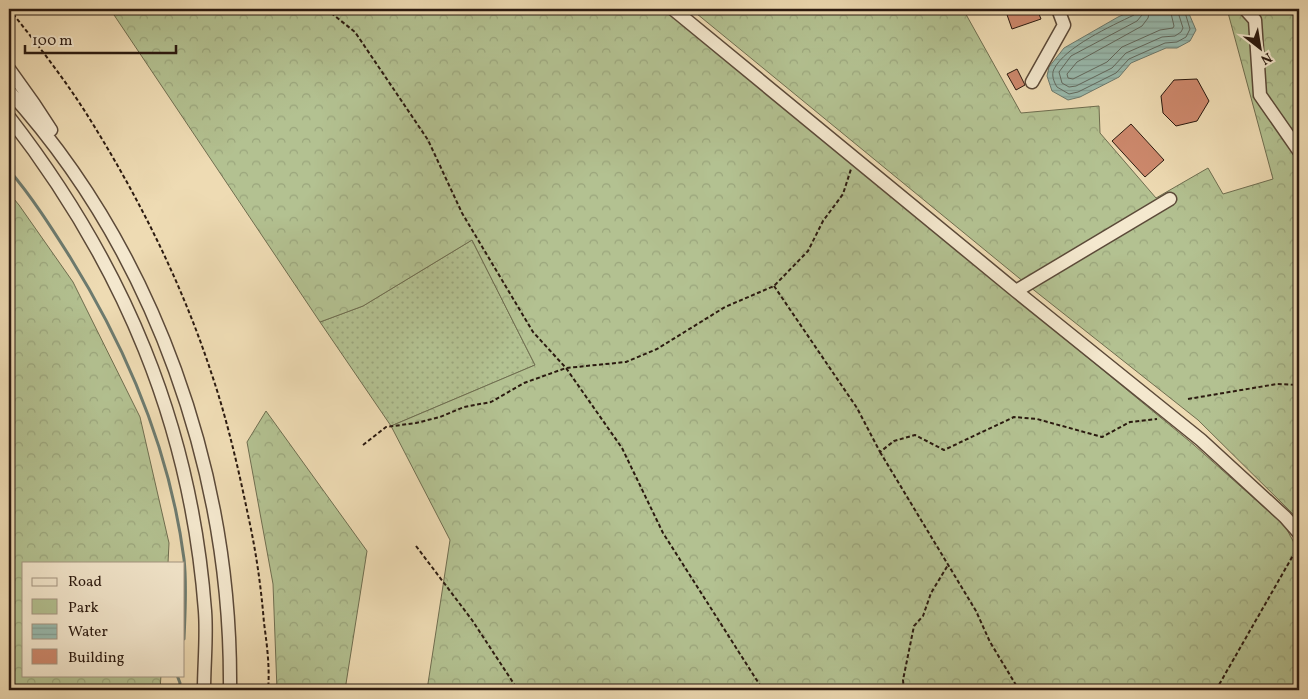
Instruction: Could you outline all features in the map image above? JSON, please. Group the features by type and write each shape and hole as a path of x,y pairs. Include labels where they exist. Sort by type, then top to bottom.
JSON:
{"street":[{"path":"673,9 1016,291 1202,440 1286,517 1299,533"},
{"path":"1032,82 1064,25 1058,9"},
{"path":"1245,9 1255,20 1260,95 1299,151"},
{"path":"9,69 56,139 120,248 173,362 208,480 220,544 228,613 230,690"},
{"path":"9,91 55,146 80,182"},
{"path":"9,117 45,166 106,265 144,345 162,394 182,458 193,509 205,614 204,690"},
{"path":"1016,291 1170,199"}],"path":[{"path":"9,9 74,96 122,174 151,227 200,340 212,373 244,489 254,544 266,638 268,690"},
{"path":"326,9 355,32 428,140 462,213 533,332 566,368 622,448 663,533 763,690"},
{"path":"362,446 386,427 440,418 464,407 491,402 524,383 566,368 626,362 657,349 725,307 774,286 808,251 823,222 843,194 847,176 856,158"},
{"path":"774,286 857,408 880,452 976,611 990,642 1019,690"},
{"path":"1188,399 1277,384 1299,385"},
{"path":"880,452 894,441 915,435 944,450 1014,418 1037,419 1102,437 1130,422 1153,419 1179,422"},
{"path":"1216,690 1299,545"},
{"path":"416,546 472,620 518,690"},
{"path":"904,690 903,680 914,626 923,616 931,593 948,566"}],"green space":[{"path":"110,9 664,9 1194,445 1285,526 1299,552 1299,690 427,690 450,540 391,426 535,365 472,240 363,306 320,322"},
{"path":"691,9 963,9 1021,113 1099,106 1100,133 1156,198 1208,168 1223,194 1273,179 1227,9 1299,9 1299,521 1198,420 1030,287"},
{"path":"9,193 73,282 140,417 169,543 168,562 22,562 22,676 161,676 160,690 9,690"},
{"path":"472,240 535,365 391,426 320,322 363,306"},
{"path":"266,411 367,551 345,690 277,690 273,584 247,442"}],"water":[{"path":"1136,9 1187,9 1196,30 1190,41 1177,48 1166,48 1131,63 1119,77 1080,97 1068,100 1052,91 1047,76 1049,67 1064,48 1118,17"}],"building":[{"path":"1005,9 1037,9 1041,19 1012,29"},
{"path":"1017,69 1025,85 1016,90 1007,74"},
{"path":"1197,79 1209,101 1197,121 1176,126 1163,113 1161,96 1174,80"},
{"path":"1131,124 1164,160 1145,177 1112,141"}],"waterway":[{"path":"9,170 26,191 70,257 91,292 127,365 157,440 177,519 184,562"},
{"path":"185,569 185,619"},
{"path":"177,676 180,683 179,690"}]}
